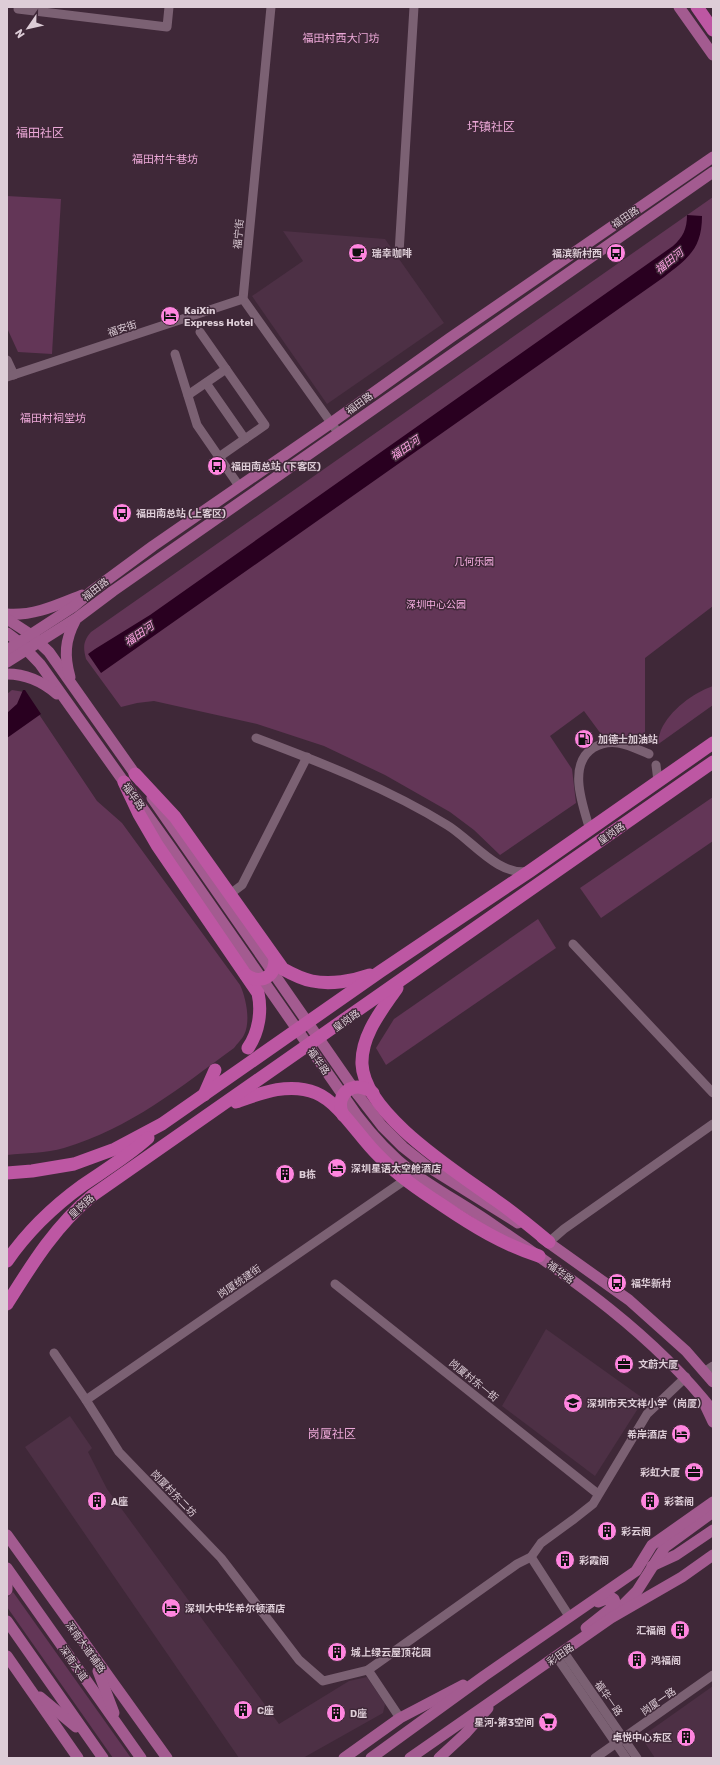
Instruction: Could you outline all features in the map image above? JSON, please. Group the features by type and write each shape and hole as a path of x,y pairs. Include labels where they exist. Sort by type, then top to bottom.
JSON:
{"highway":[{"path":"697,7 713,30"},
{"name":"皇岗路","path":"7,1173 74,1164 115,1148 162,1124 381,971 590,830 713,743"},
{"name":"皇岗路","path":"7,1304 45,1244 68,1218 93,1195 220,1108 713,762"},
{"path":"135,774 175,817 283,969 312,981 325,983 362,978 381,971"},
{"path":"124,782 139,814 157,845 258,993 260,1002 256,1032 253,1041 248,1048"},
{"path":"246,975 255,980 266,978 273,970 275,959"},
{"path":"404,979 380,1012 369,1032 364,1049 362,1063 364,1076 373,1093 398,1124 421,1146 506,1207 549,1242"},
{"path":"204,1095 215,1070"},
{"path":"343,1116 340,1105 341,1099 347,1090 358,1087 373,1093"},
{"path":"220,1108 278,1089 308,1090 326,1099 377,1154 405,1180 497,1240 539,1256"},
{"path":"7,1261 32,1230 62,1202 128,1155 162,1124"}],"main road":[{"path":"679,7 713,55"},
{"name":"福田路","path":"7,662 23,646 30,634 73,607 92,591 239,486 331,423 450,338 713,157"},
{"name":"福田路","path":"7,650 39,642 77,618 713,172"},
{"path":"7,614 26,614 45,610 92,591"},
{"path":"73,684 66,656 66,645 68,634 77,618"},
{"name":"福华路","path":"7,619 30,634 54,657 358,1095 382,1126 403,1147 427,1166 549,1242 629,1300 686,1351 709,1369 713,1382"},
{"name":"福华路","path":"7,633 23,646 40,664 171,848 356,1114 371,1132 410,1170 539,1256 616,1314 686,1377 713,1411"},
{"path":"7,674 28,677 40,682 66,701"},
{"path":"701,1395 713,1422"},
{"path":"636,1571 652,1545 713,1502"},
{"path":"611,1618 637,1591 665,1547 713,1512"},
{"path":"371,1758 569,1616 636,1571 676,1555 713,1530"},
{"name":"深南大道辅路","path":"7,1535 85,1646 167,1758"},
{"name":"彩田路","path":"410,1758 611,1618 682,1577 713,1555"},
{"name":"深南大道","path":"7,1568 141,1758"},
{"path":"7,1584 7,1590"},
{"path":"575,1643 590,1624 610,1609 615,1602 614,1599 610,1597 594,1604 587,1605"},
{"path":"7,1621 103,1758"},
{"path":"85,1646 105,1688 118,1725"},
{"path":"7,1656 78,1758"},
{"path":"344,1758 400,1718 444,1694 484,1676"},
{"path":"30,1689 88,1736"},
{"path":"440,1758 465,1734 497,1698"}],"street":[{"path":"18,9 59,11 166,27 169,7"},
{"name":"福宁街","path":"243,299 271,7"},
{"path":"399,253 414,7"},
{"path":"243,299 339,434"},
{"name":"福安街","path":"10,376 243,299"},
{"path":"200,332 265,425 219,457"},
{"path":"175,354 197,425 239,486"},
{"path":"7,360 10,376"},
{"path":"188,395 226,369"},
{"path":"206,383 245,439"},
{"path":"256,738 307,757 409,804 448,825 505,869 518,872 530,871"},
{"path":"590,830 580,785 582,762 585,756 597,746 610,742 625,744 649,754"},
{"path":"230,894 242,886 307,757"},
{"path":"573,944 713,1093"},
{"path":"549,1242 564,1229 713,1124"},
{"name":"岗厦统建街","path":"86,1400 405,1180"},
{"name":"岗厦村东一街","path":"335,1284 598,1494"},
{"name":"岗厦村东二坊","path":"54,1353 119,1452 221,1558 299,1660 323,1681 368,1670"},
{"path":"400,1718 368,1670 511,1568 531,1557 541,1544 593,1504 647,1414 686,1377"},
{"path":"531,1557 569,1616"},
{"name":"福华一路","path":"559,1654 620,1741 637,1758"},
{"name":"岗厦一路","path":"595,1758 713,1675"},
{"name":"福华一路","path":"620,1741 626,1758"}],"shaded area":[{"path":"283,231 385,239 444,323 327,404 252,296 303,261"},
{"name":"深圳市天文祥小学（岗厦）","path":"546,1329 644,1399 595,1476 502,1406"},
{"path":"70,1416 92,1448 88,1452 107,1489 279,1724 349,1681 367,1677 385,1704 383,1713 303,1758 239,1758 25,1447"},
{"path":"713,1686 713,1758 655,1758 641,1737"}],"green space":[{"path":"7,196 61,199 52,354 18,352 7,328"},
{"name":"深圳中心公园","path":"713,197 713,606 645,658 645,733 635,739 601,734 584,711 550,736 572,769 576,803 500,855 474,830 450,812 385,775 324,746 257,724 154,701 121,707 86,659 84,645 86,638 91,632"},
{"path":"713,686 713,705 657,745 661,730 676,709 698,693"},
{"path":"12,690 24,692 97,801 122,823 240,985 246,1003 247,1023 244,1035 234,1048 154,1106 133,1118 88,1140 64,1148 43,1152 7,1155 7,694"},
{"path":"713,797 713,841 601,918 580,888"},
{"path":"538,919 556,948 386,1065 376,1048 394,1019"},
{"path":"13,1592 131,1758 113,1758 7,1607 7,1598"}],"water":[{"name":"福田河","path":"687,215 702,216 699,237 692,252 687,258 664,277 101,673 88,654 150,615 673,246 684,232"},
{"path":"23,690 25,690 41,714 7,738 7,713 17,704"}],"place":[{"name":"瑞幸咖啡","path":"358,253"},
{"name":"福滨新村西","path":"616,253"},
{"name":"KaiXin Express Hotel","path":"170,316"},
{"name":"福田南总站 (下客区)","path":"217,466"},
{"name":"福田南总站 (上客区)","path":"122,513"},
{"name":"加德士加油站","path":"584,739"},
{"name":"深圳星语太空舱酒店","path":"337,1168"},
{"name":"B栋","path":"285,1174"},
{"name":"福华新村","path":"617,1283"},
{"name":"文蔚大厦","path":"624,1364"},
{"name":"深圳市天文祥小学（岗厦）","path":"573,1403"},
{"name":"希岸酒店","path":"681,1434"},
{"name":"彩虹大厦","path":"694,1472"},
{"name":"A座","path":"97,1501"},
{"name":"彩荟阁","path":"650,1501"},
{"name":"彩云阁","path":"607,1531"},
{"name":"彩霞阁","path":"565,1560"},
{"name":"深圳大中华希尔顿酒店","path":"171,1608"},
{"name":"汇福阁","path":"680,1630"},
{"name":"城上绿云屋顶花园","path":"337,1652"},
{"name":"鸿福阁","path":"637,1660"},
{"name":"C座","path":"243,1710"},
{"name":"D座","path":"336,1713"},
{"name":"星河·第3空间","path":"548,1722"},
{"name":"卓悦中心东区","path":"686,1737"}],"district":[{"name":"福田村西大门坊","path":"341,38"},
{"name":"圩镇社区","path":"491,127"},
{"name":"福田社区","path":"40,133"},
{"name":"福田村牛巷坊","path":"165,159"},
{"name":"福田村祠堂坊","path":"53,418"},
{"name":"岗厦社区","path":"332,1434"}],"park label":[{"name":"几何乐园","path":"474,561"}]}
